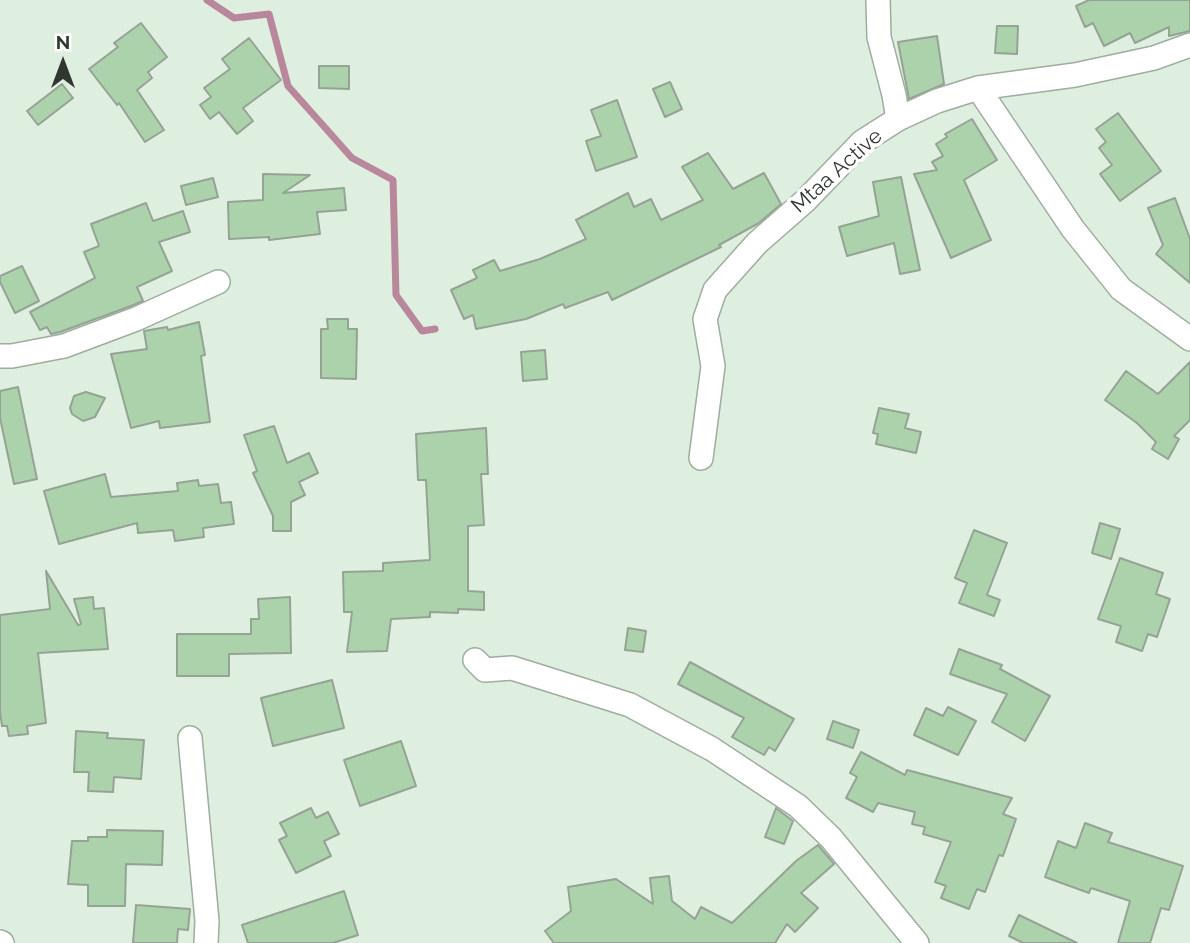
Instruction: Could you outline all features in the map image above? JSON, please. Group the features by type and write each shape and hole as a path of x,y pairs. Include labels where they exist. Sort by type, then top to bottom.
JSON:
{"street":[{"path":"878,0 879,37 898,119"},
{"name":"Mtaa Active","path":"701,458 713,366 705,319 715,289 757,243 804,201 862,142 898,119 937,101 978,88 1075,75 1154,58 1190,45"},
{"path":"978,88 1073,229 1121,289 1190,339"},
{"path":"0,356 64,346 136,319 218,282"},
{"path":"475,660 485,670 512,668 630,705 721,755 798,806 831,838 917,943"},
{"path":"190,738 208,921 206,943"}],"building":[{"path":"1089,0 1190,0 1190,31 1169,36 1169,27 1135,43 1130,33 1104,46 1093,23 1085,27 1076,6"},
{"path":"141,23 167,57 148,72 152,78 137,90 164,130 145,142 119,103 117,105 89,69 118,47 114,43"},
{"path":"997,26 1018,26 1017,54 995,53"},
{"path":"937,36 944,84 909,99 898,42"},
{"path":"249,38 281,80 243,108 253,121 237,134 219,112 210,119 200,105 211,97 204,88 230,69 222,59"},
{"path":"319,66 349,66 349,89 319,88"},
{"path":"670,82 682,109 665,117 653,89"},
{"path":"62,84 73,98 38,125 27,111"},
{"path":"617,100 637,157 596,171 586,141 601,136 591,110"},
{"path":"1118,113 1161,171 1120,201 1100,174 1112,165 1099,148 1106,142 1096,129"},
{"path":"972,119 997,160 964,180 991,240 951,258 914,174 937,170 932,162 943,156 936,144 947,137 945,134"},
{"path":"708,153 733,189 764,173 781,204 759,223 719,245 721,247 612,300 608,292 565,308 563,304 526,319 476,329 473,315 464,319 451,290 477,278 473,270 494,260 500,271 540,259 586,239 576,220 628,193 634,207 651,199 661,220 703,200 682,167"},
{"path":"263,174 310,175 283,193 344,188 346,210 317,212 320,234 269,240 269,237 229,239 228,202 263,200"},
{"path":"901,177 920,270 900,274 894,243 847,256 839,227 879,216 873,182"},
{"path":"213,178 218,197 186,205 181,186"},
{"path":"1175,198 1190,239 1190,283 1156,254 1163,245 1148,208"},
{"path":"146,203 153,221 183,211 190,232 159,242 172,271 137,287 143,301 60,332 51,334 47,327 40,330 30,312 95,278 84,252 99,246 91,224"},
{"path":"22,266 39,301 15,313 0,282 0,276"},
{"path":"327,319 348,319 348,329 357,329 356,379 321,378 321,329 328,329"},
{"path":"199,322 205,355 201,356 210,422 160,428 159,421 131,428 111,354 147,349 144,331 167,327 168,330"},
{"path":"545,350 547,379 523,381 521,352"},
{"path":"1190,362 1190,420 1174,436 1179,439 1168,459 1152,449 1156,442 1137,423 1105,400 1126,371 1158,394"},
{"path":"18,387 37,479 14,484 0,418 0,391"},
{"path":"86,392 105,398 95,417 83,421 72,414 70,408 74,396"},
{"path":"879,408 909,414 905,428 921,432 916,453 876,444 878,434 873,433"},
{"path":"274,426 287,463 309,453 318,473 299,482 305,495 291,502 291,531 273,531 273,516 253,473 257,471 244,435"},
{"path":"486,428 488,474 481,474 484,525 468,526 468,591 484,592 484,610 458,609 458,613 430,612 430,617 391,619 387,651 347,652 352,612 344,612 343,572 383,571 383,563 430,560 426,480 418,480 416,434"},
{"path":"105,474 111,497 178,491 177,483 198,480 199,486 218,484 221,503 231,502 234,524 203,528 204,537 175,541 173,530 138,533 137,523 59,544 44,491"},
{"path":"1100,523 1120,529 1111,559 1092,553"},
{"path":"974,530 1007,543 987,595 1000,600 994,616 959,603 967,583 955,578"},
{"path":"1120,558 1163,573 1156,594 1170,599 1157,637 1148,634 1142,651 1116,642 1121,626 1098,619"},
{"path":"46,571 78,625 81,624 74,599 93,597 94,609 104,608 108,649 38,653 46,723 27,726 28,734 9,736 7,726 2,726 0,712 0,615 50,609"},
{"path":"290,597 291,653 229,654 229,676 177,676 177,634 251,634 251,619 259,619 258,599"},
{"path":"628,628 646,631 643,652 625,650"},
{"path":"959,649 1002,665 1000,669 1050,696 1025,741 992,722 1007,694 950,674"},
{"path":"690,662 794,719 775,751 769,747 764,755 732,737 744,718 678,684"},
{"path":"332,680 344,728 273,746 261,698"},
{"path":"948,707 976,721 958,755 914,735 926,708 943,716"},
{"path":"833,721 859,730 853,748 827,739"},
{"path":"76,731 108,733 107,738 144,740 141,779 114,777 113,792 88,791 89,772 74,772"},
{"path":"401,741 416,786 360,806 344,760"},
{"path":"861,752 905,775 907,770 1012,798 1003,814 1016,819 1003,856 999,855 985,892 977,889 969,909 941,898 946,886 935,882 951,842 923,834 925,827 912,824 915,812 878,803 873,812 846,798 857,777 850,773"},
{"path":"311,808 316,818 328,812 339,834 324,841 331,856 296,873 279,840 287,836 280,823"},
{"path":"776,808 793,821 784,844 765,837"},
{"path":"1085,823 1112,833 1108,842 1183,866 1169,910 1161,908 1150,943 1118,943 1130,901 1091,888 1089,893 1045,877 1058,841 1076,848"},
{"path":"107,830 163,831 162,865 126,864 125,906 88,906 88,885 68,884 72,841 88,841 88,837 107,837"},
{"path":"818,845 834,864 801,893 818,908 795,932 787,924 775,943 554,943 545,931 571,911 568,887 616,879 653,904 650,878 669,876 672,901 695,919 701,907 732,923 796,861"},
{"path":"344,891 358,935 333,943 248,943 242,925"},
{"path":"136,905 190,909 188,930 178,929 177,943 133,943"},
{"path":"1019,915 1077,943 1023,943 1009,936"}],"waterway":[{"path":"207,0 234,18 269,14 288,86 352,158 393,180 396,295 422,331 435,329"}]}
